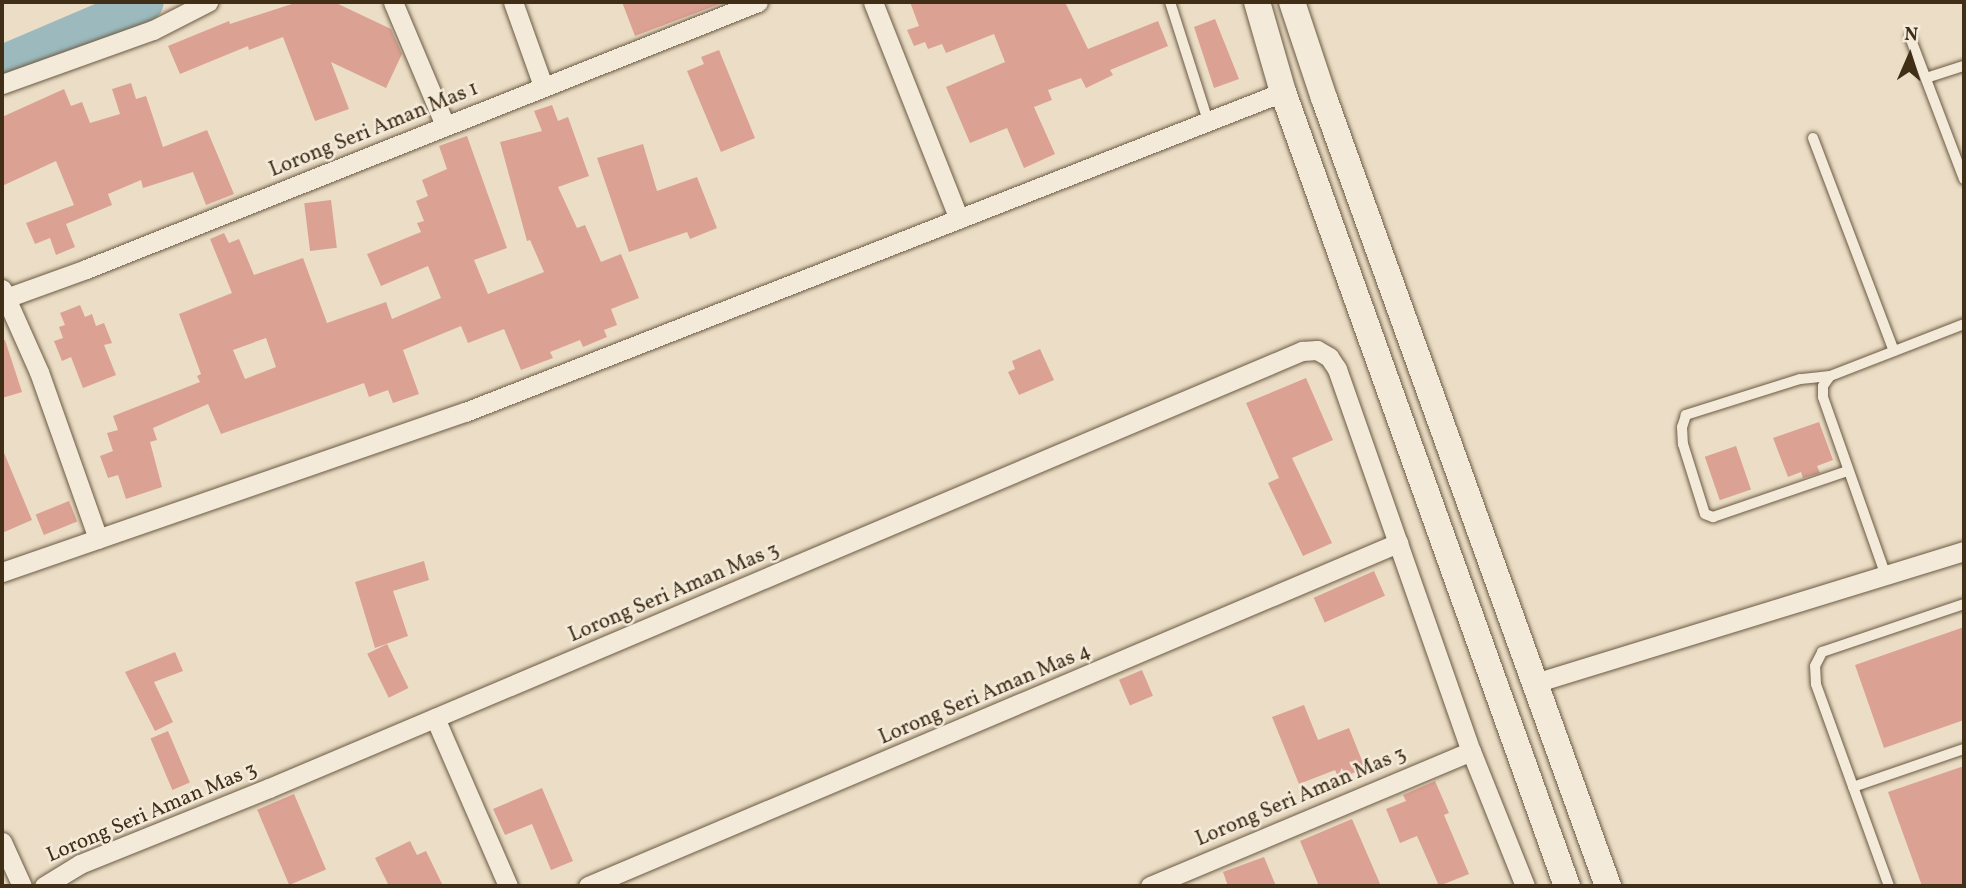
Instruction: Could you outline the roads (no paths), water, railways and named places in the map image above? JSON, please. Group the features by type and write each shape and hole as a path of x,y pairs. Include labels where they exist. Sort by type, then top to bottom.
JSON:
{"main road":[{"path":"1257,2 1283,92 1567,886"},
{"path":"1292,2 1324,98 1608,886"}],"street":[{"path":"2,84 153,30 208,2"},
{"path":"393,2 445,125"},
{"path":"513,2 544,86"},
{"name":"Lorong Seri Aman Mas 1","path":"4,293 86,269 758,2"},
{"path":"873,2 959,219"},
{"path":"2,572 465,412 1283,92"},
{"path":"4,293 39,372 98,539"},
{"name":"Lorong Seri Aman Mas 3","path":"44,886 80,864 435,718 1302,351 1324,354 1338,369 1398,543"},
{"path":"1398,543 1471,751 1525,886"},
{"name":"Lorong Seri Aman Mas 4","path":"589,886 1398,543"},
{"path":"1535,683 1964,551"},
{"path":"435,718 508,886"},
{"name":"Lorong Seri Aman Mas 3","path":"1150,886 1471,751"},
{"path":"2,842 22,886"}],"lane":[{"path":"1170,2 1208,121"},
{"path":"1910,37 1964,179"},
{"path":"1926,78 1964,66"},
{"path":"1813,138 1894,351"},
{"path":"1847,471 1713,517 1705,514 1683,444 1682,427 1686,415 1800,379 1830,376 1964,324"},
{"path":"1830,376 1823,386 1823,397 1886,577"},
{"path":"1889,886 1816,684 1815,666 1822,652 1964,604"},
{"path":"1853,787 1964,749"}],"waterway":[{"path":"2,63 145,2"}]}
